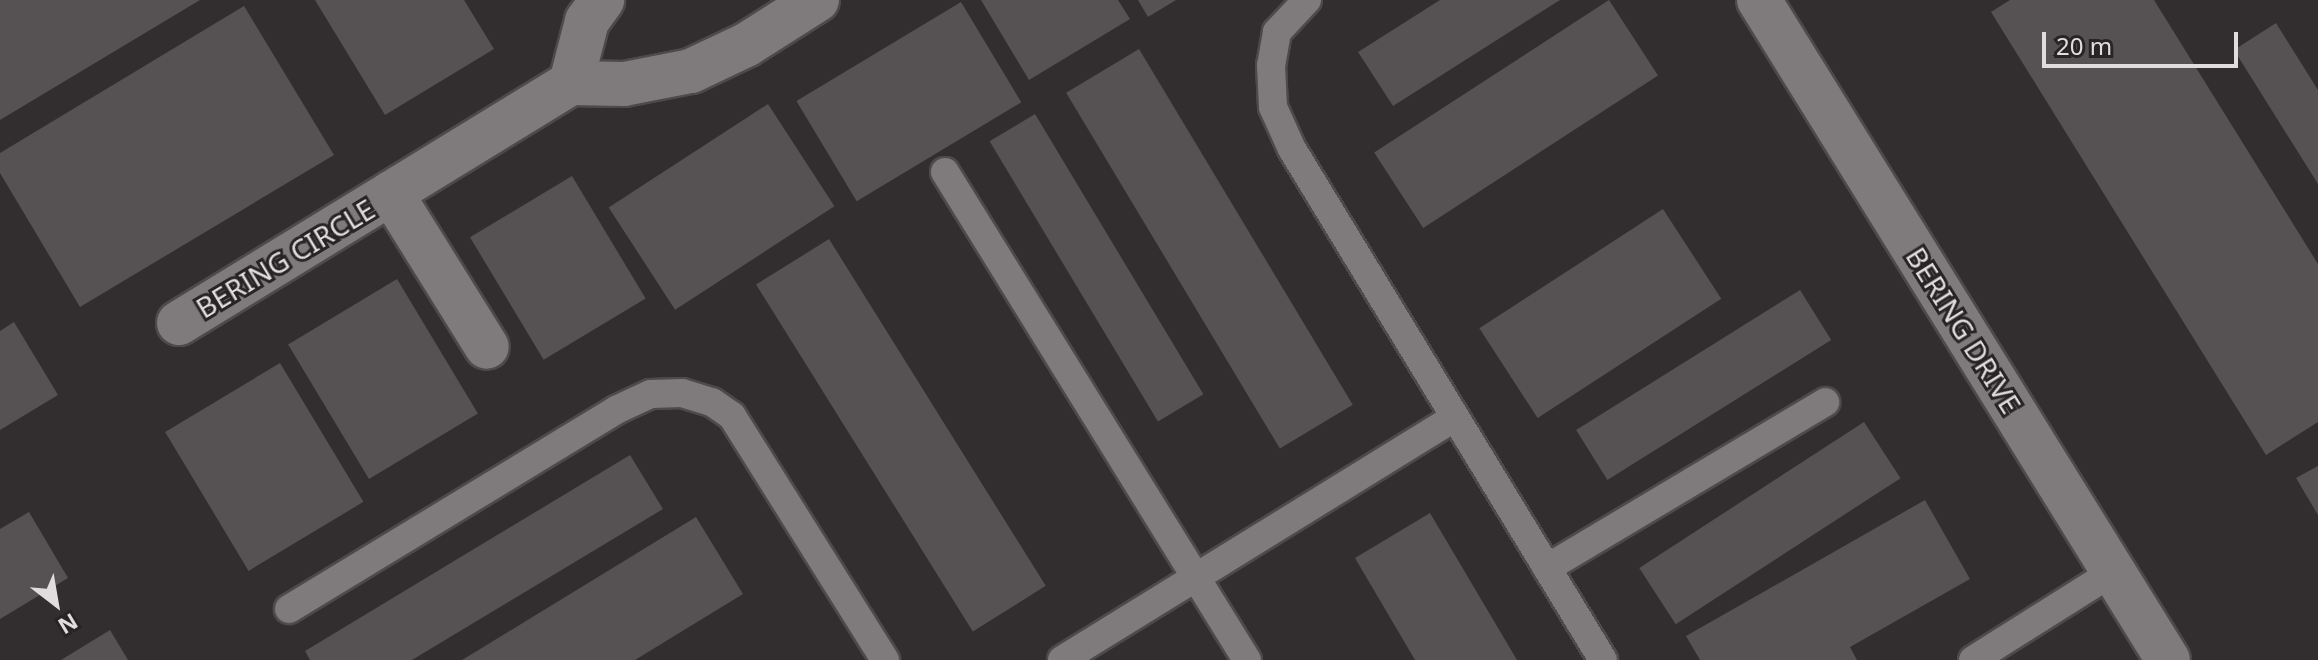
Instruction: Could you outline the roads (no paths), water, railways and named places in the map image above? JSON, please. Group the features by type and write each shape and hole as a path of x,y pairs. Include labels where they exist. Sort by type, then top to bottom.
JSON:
{"street":[{"path":"602,0 587,21 571,83 624,84 691,71 746,45 817,0"},
{"name":"BERING DRIVE","path":"1759,0 2168,660"},
{"name":"BERING CIRCLE","path":"179,323 571,83"},
{"name":"BERING CIRCLE","path":"391,193 487,347"}],"lane":[{"path":"1307,0 1277,32 1271,65 1273,107 1292,149 1603,660"},
{"path":"945,172 1247,660"},
{"path":"289,609 616,410 651,394 682,393 712,402 732,416 885,660"},
{"path":"1547,568 1825,402"},
{"path":"1062,660 1455,417"},
{"path":"1973,660 2113,572"}]}
